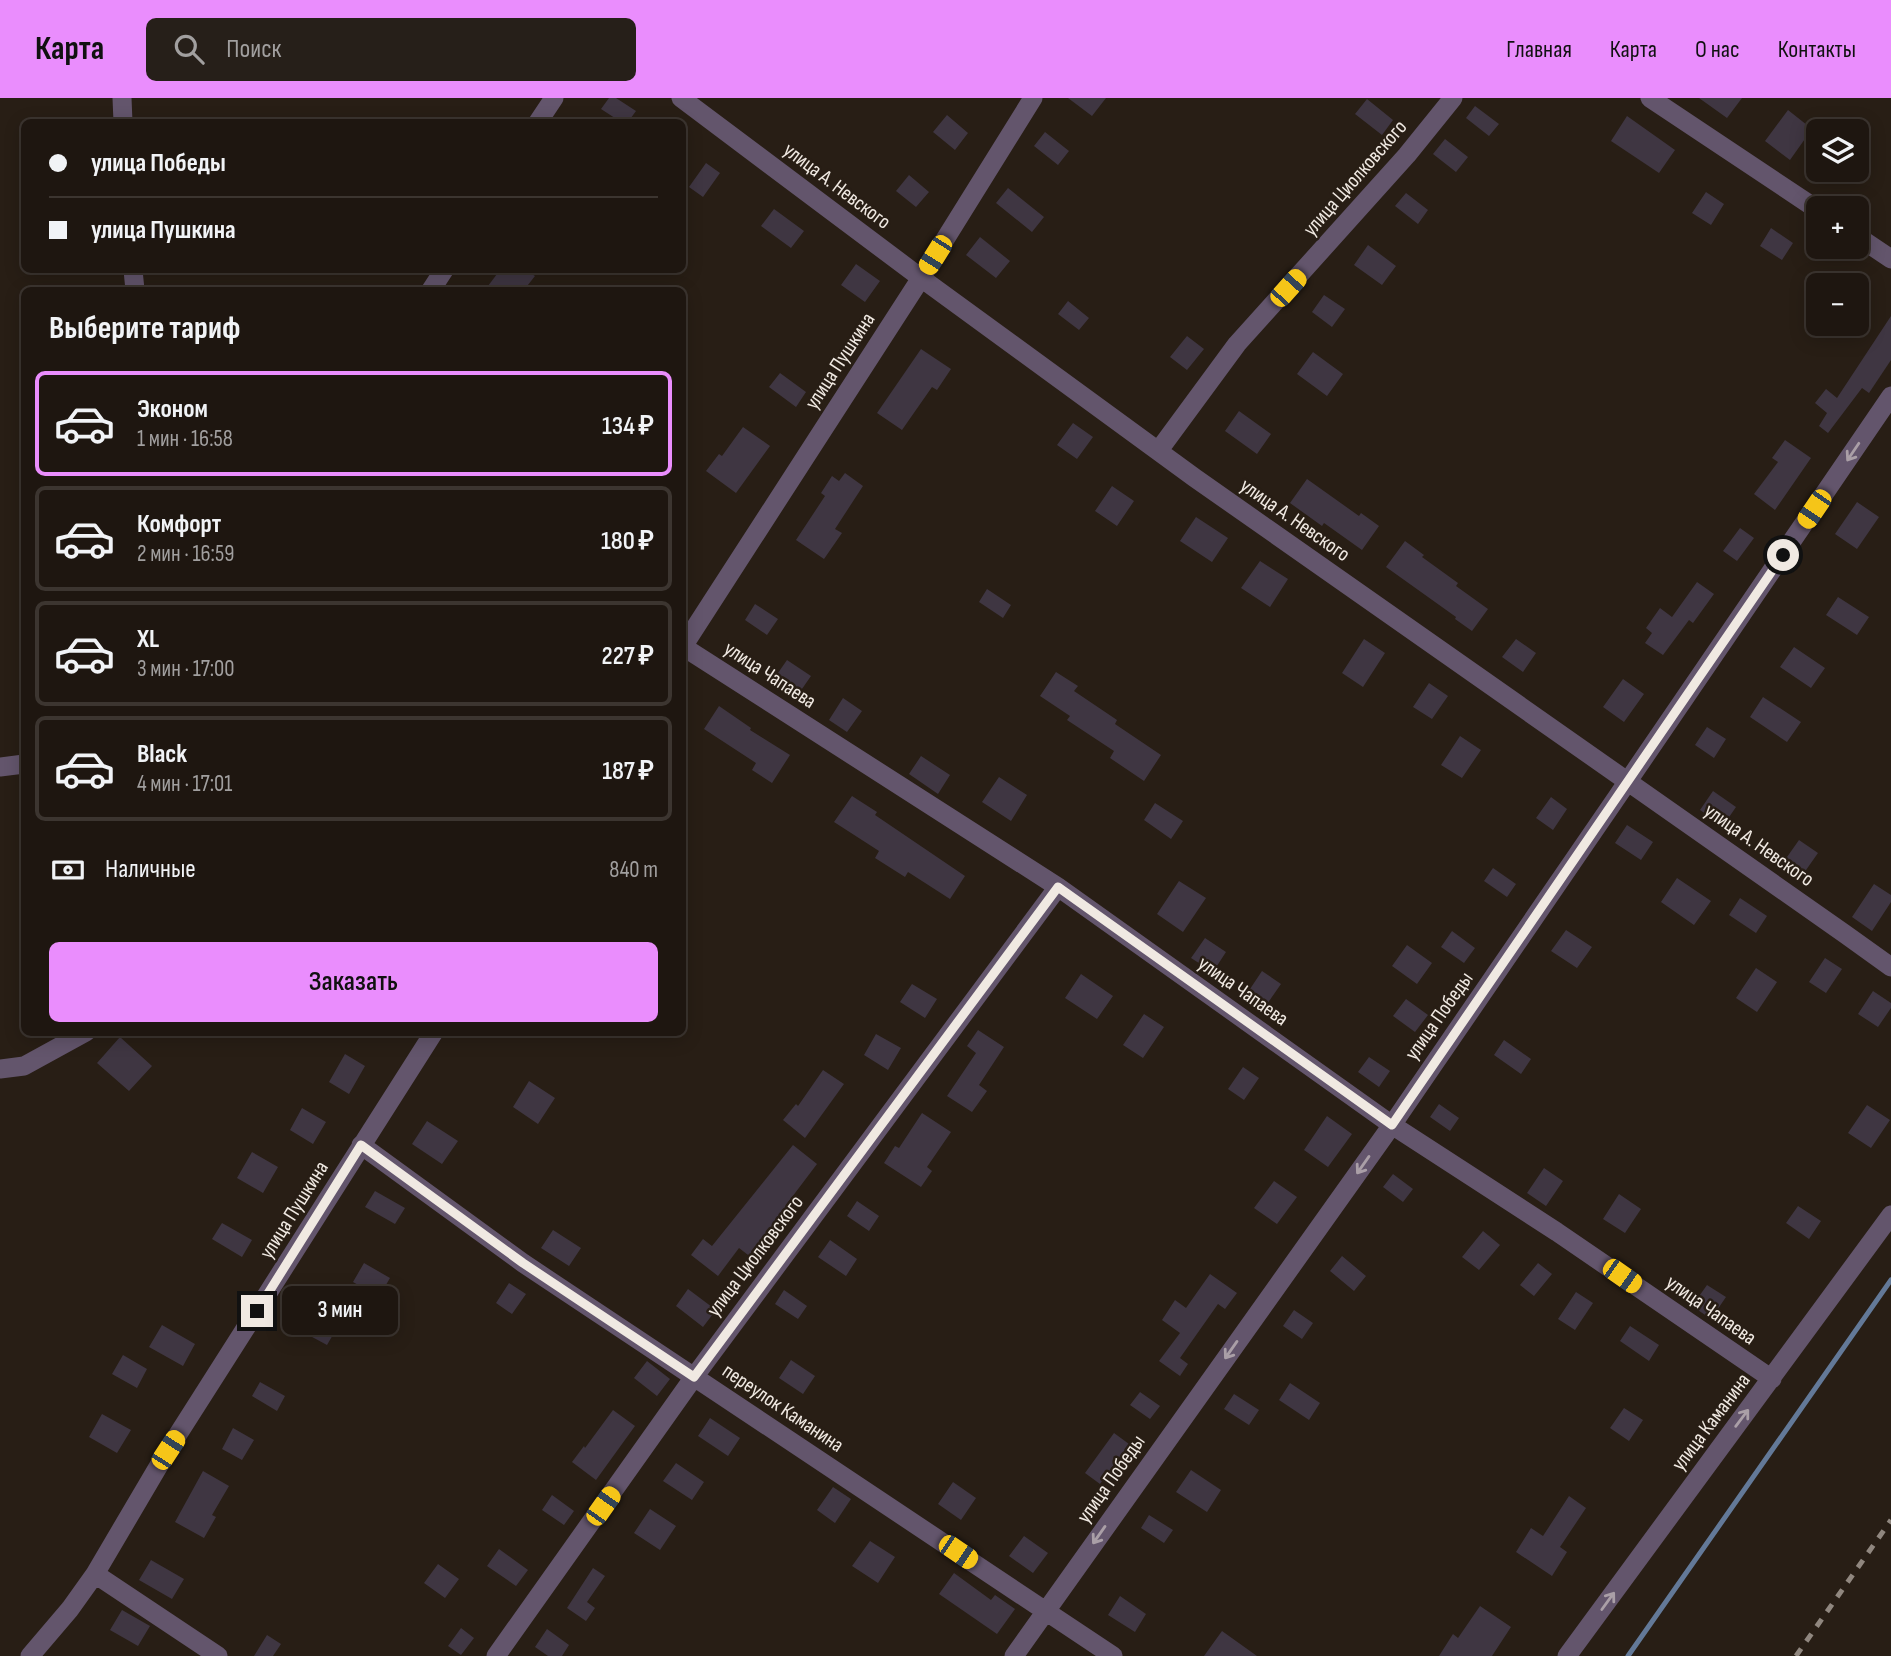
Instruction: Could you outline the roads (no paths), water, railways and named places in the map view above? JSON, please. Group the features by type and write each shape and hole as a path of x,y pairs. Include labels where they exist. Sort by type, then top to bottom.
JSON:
{"street":[{"path":"122,98 123,119"},
{"path":"540,119 554,98"},
{"name":"улица А. Невского","path":"681,98 921,278 1206,486 1891,967"},
{"name":"улица Пушкина","path":"686,642 921,278 1032,98"},
{"name":"улица Циолковского","path":"1158,450 1237,344 1407,155 1453,98"},
{"path":"1650,98 1806,203"},
{"path":"1869,244 1891,259"},
{"name":"улица Победы","path":"1014,1656 1392,1125 1891,396"},
{"name":"улица Чапаева","path":"686,649 1058,887 1392,1125 1557,1232 1772,1379"},
{"path":"0,766 21,764"},
{"name":"улица Циолковского","path":"496,1656 694,1377 1058,887"},
{"path":"0,1069 24,1066 79,1036"},
{"name":"улица Пушкина","path":"30,1656 70,1609 95,1574 168,1450 431,1036"},
{"name":"переулок Каманина","path":"361,1145 523,1263 1113,1656"},
{"name":"улица Каманина","path":"1567,1656 1891,1215"},
{"path":"95,1574 218,1656"}],"waterway":[{"path":"1628,1656 1891,1280"}],"railway":[{"path":"1796,1656 1891,1520"}]}
